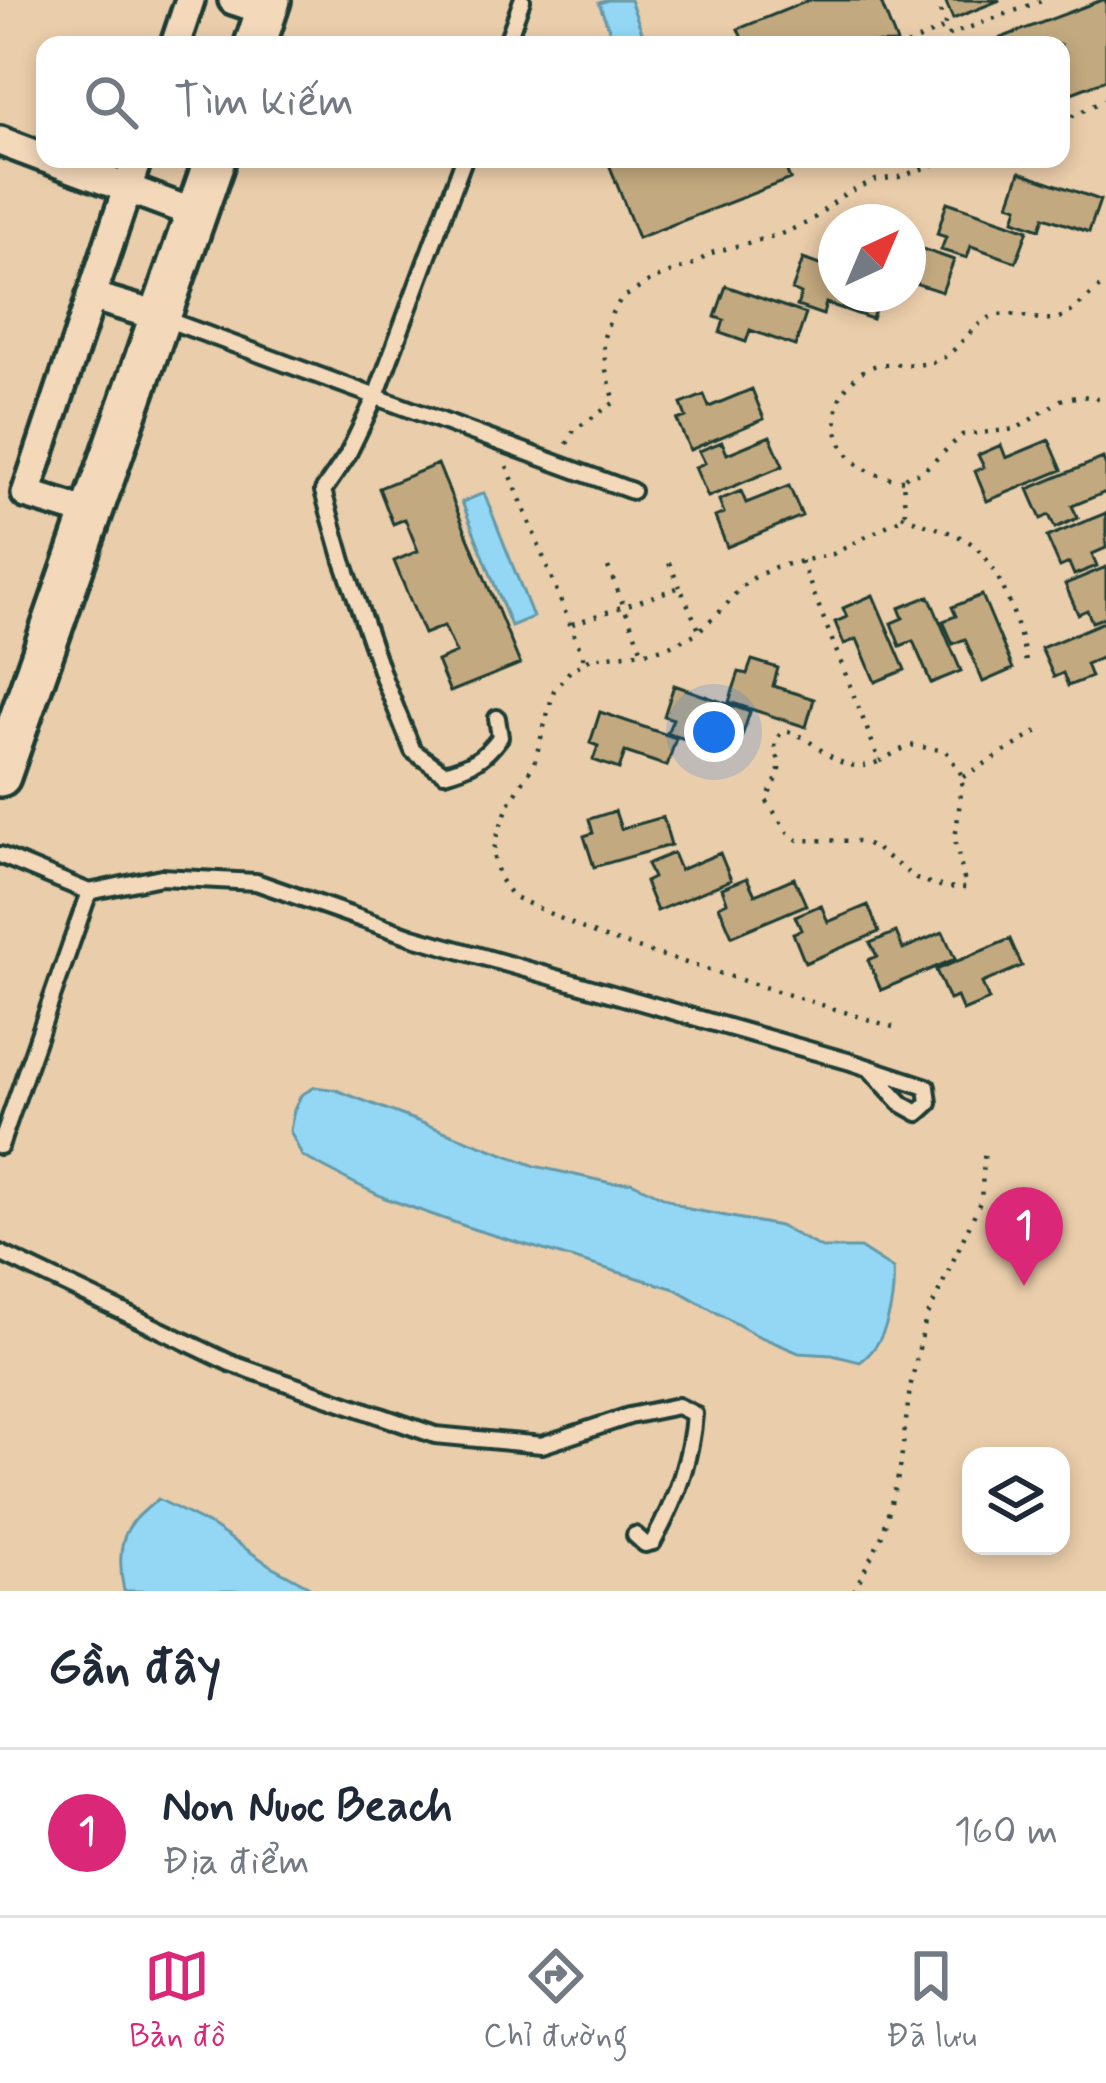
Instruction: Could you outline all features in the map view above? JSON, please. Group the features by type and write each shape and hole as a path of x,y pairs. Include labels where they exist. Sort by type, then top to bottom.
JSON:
{"main road":[{"path":"0,776 212,168"}],"street":[{"path":"178,36 190,0"},
{"path":"0,141 36,154"},
{"path":"72,168 196,214"},
{"path":"92,514 26,494 134,168"},
{"path":"92,296 160,317"}],"lane":[{"path":"509,36 522,0"},
{"path":"461,168 376,396 347,456 323,491 343,561 413,751 444,773 469,767 487,755 500,737 497,718"},
{"path":"160,317 632,490"},
{"path":"0,855 89,892 161,877 256,882 413,937 869,1068"},
{"path":"0,1146 89,892"},
{"path":"0,1253 230,1363 435,1436 542,1445 629,1416 678,1406 694,1414 685,1464 653,1542 645,1544 634,1535"}],"path":[{"path":"936,0 950,35 1044,0"},
{"path":"928,36 946,28"},
{"path":"1070,117 1106,99"},
{"path":"550,460 574,430 615,402 603,340 621,299 710,254 809,222 846,193 876,180 924,168"},
{"path":"1106,283 1053,320 1015,314 984,320 939,360 905,366 871,364 842,392 838,438 862,468 903,480 930,466 962,435 1016,429 1061,400 1106,399"},
{"path":"497,441 585,662"},
{"path":"893,1027 599,936 512,896 500,879 493,855 509,804 534,764 554,690 570,671 591,658 672,645 699,630 755,578 775,567 833,554 890,524 902,515 903,480"},
{"path":"902,515 967,540 983,554 998,575 1011,608 1027,669"},
{"path":"800,561 878,762"},
{"path":"669,563 699,630"},
{"path":"608,567 643,652"},
{"path":"570,625 680,586"},
{"path":"783,731 848,765 869,766 910,745 946,751 962,777 955,840 966,888 916,879 861,841 798,839 788,833 766,800 779,772 774,746 783,731"},
{"path":"962,777 1039,731"},
{"path":"854,1591 883,1533 900,1468 910,1388 925,1322 981,1200 985,1147"}],"water":[{"path":"630,0 644,36 612,36 599,3"},
{"path":"484,493 533,617 511,626 462,502"},
{"path":"315,1087 336,1090 535,1166 611,1183 631,1182 689,1209 779,1226 822,1248 860,1248 893,1269 891,1307 883,1333 860,1362 799,1353 756,1335 675,1289 385,1198 302,1156 290,1131 301,1095"},
{"path":"158,1499 212,1526 317,1591 124,1591 125,1536"}],"building":[{"path":"810,0 880,0 894,36 741,36 738,29"},
{"path":"945,0 1000,0 953,19"},
{"path":"1106,0 1106,80 1070,94 1070,36 1006,36"},
{"path":"611,168 786,168 790,179 638,238"},
{"path":"1020,172 1100,200 1089,232 1044,217 1040,229 1014,220 1018,207 1009,204"},
{"path":"947,202 1028,230 1016,262 971,246 967,258 941,250 946,237 937,234"},
{"path":"926,250 954,260 942,292 926,287"},
{"path":"803,259 818,264 818,312 823,315 797,306 801,294 792,290"},
{"path":"726,286 806,314 795,346 750,330 746,342 720,333 724,320 715,317"},
{"path":"752,389 764,419 690,450 677,420 686,417 681,404 704,395 709,407"},
{"path":"770,436 783,466 708,497 695,467 705,463 699,451 722,442 727,454"},
{"path":"1049,440 1062,470 987,501 975,471 984,467 978,455 1001,445 1006,458"},
{"path":"1103,458 1106,492 1072,506 1078,518 1055,528 1049,515 1041,519 1028,489"},
{"path":"438,464 520,664 450,692 437,661 456,653 444,626 424,634 394,561 418,551 405,519 393,524 379,488"},
{"path":"789,486 802,516 727,547 715,517 724,513 719,500 741,491 746,503"},
{"path":"1106,513 1106,548 1092,554 1097,566 1074,575 1069,563 1060,567 1047,537"},
{"path":"1106,567 1106,617 1092,622 1087,610 1078,614 1065,584"},
{"path":"873,595 905,670 875,682 857,639 844,644 835,622 847,617 843,608"},
{"path":"982,595 1013,669 983,682 965,639 953,644 943,621 956,616 952,607"},
{"path":"929,596 961,671 931,683 913,641 900,646 891,623 903,618 899,608"},
{"path":"1106,621 1106,656 1086,664 1091,677 1068,686 1063,673 1054,677 1041,648"},
{"path":"752,660 778,668 773,686 814,699 806,727 729,702 739,672 747,674"},
{"path":"674,685 750,712 741,739 700,725 694,742 667,733 673,719 664,716"},
{"path":"600,712 676,738 667,766 625,752 619,769 593,760 598,746 590,743"},
{"path":"615,811 621,829 663,817 671,845 594,867 584,836 593,833 589,819"},
{"path":"673,853 680,870 720,853 731,880 657,911 645,882 653,878 647,864"},
{"path":"747,878 755,895 794,878 806,905 732,936 719,906 727,902 722,888"},
{"path":"821,905 828,922 868,905 879,932 805,963 793,933 801,930 795,916"},
{"path":"896,932 903,949 943,932 955,959 881,990 868,960 877,956 870,943"},
{"path":"1010,939 1022,966 982,983 989,1000 963,1011 957,997 949,1000 936,970"}],"place":[{"name":"Non Nuoc Beach","path":"1024,1286"}]}
